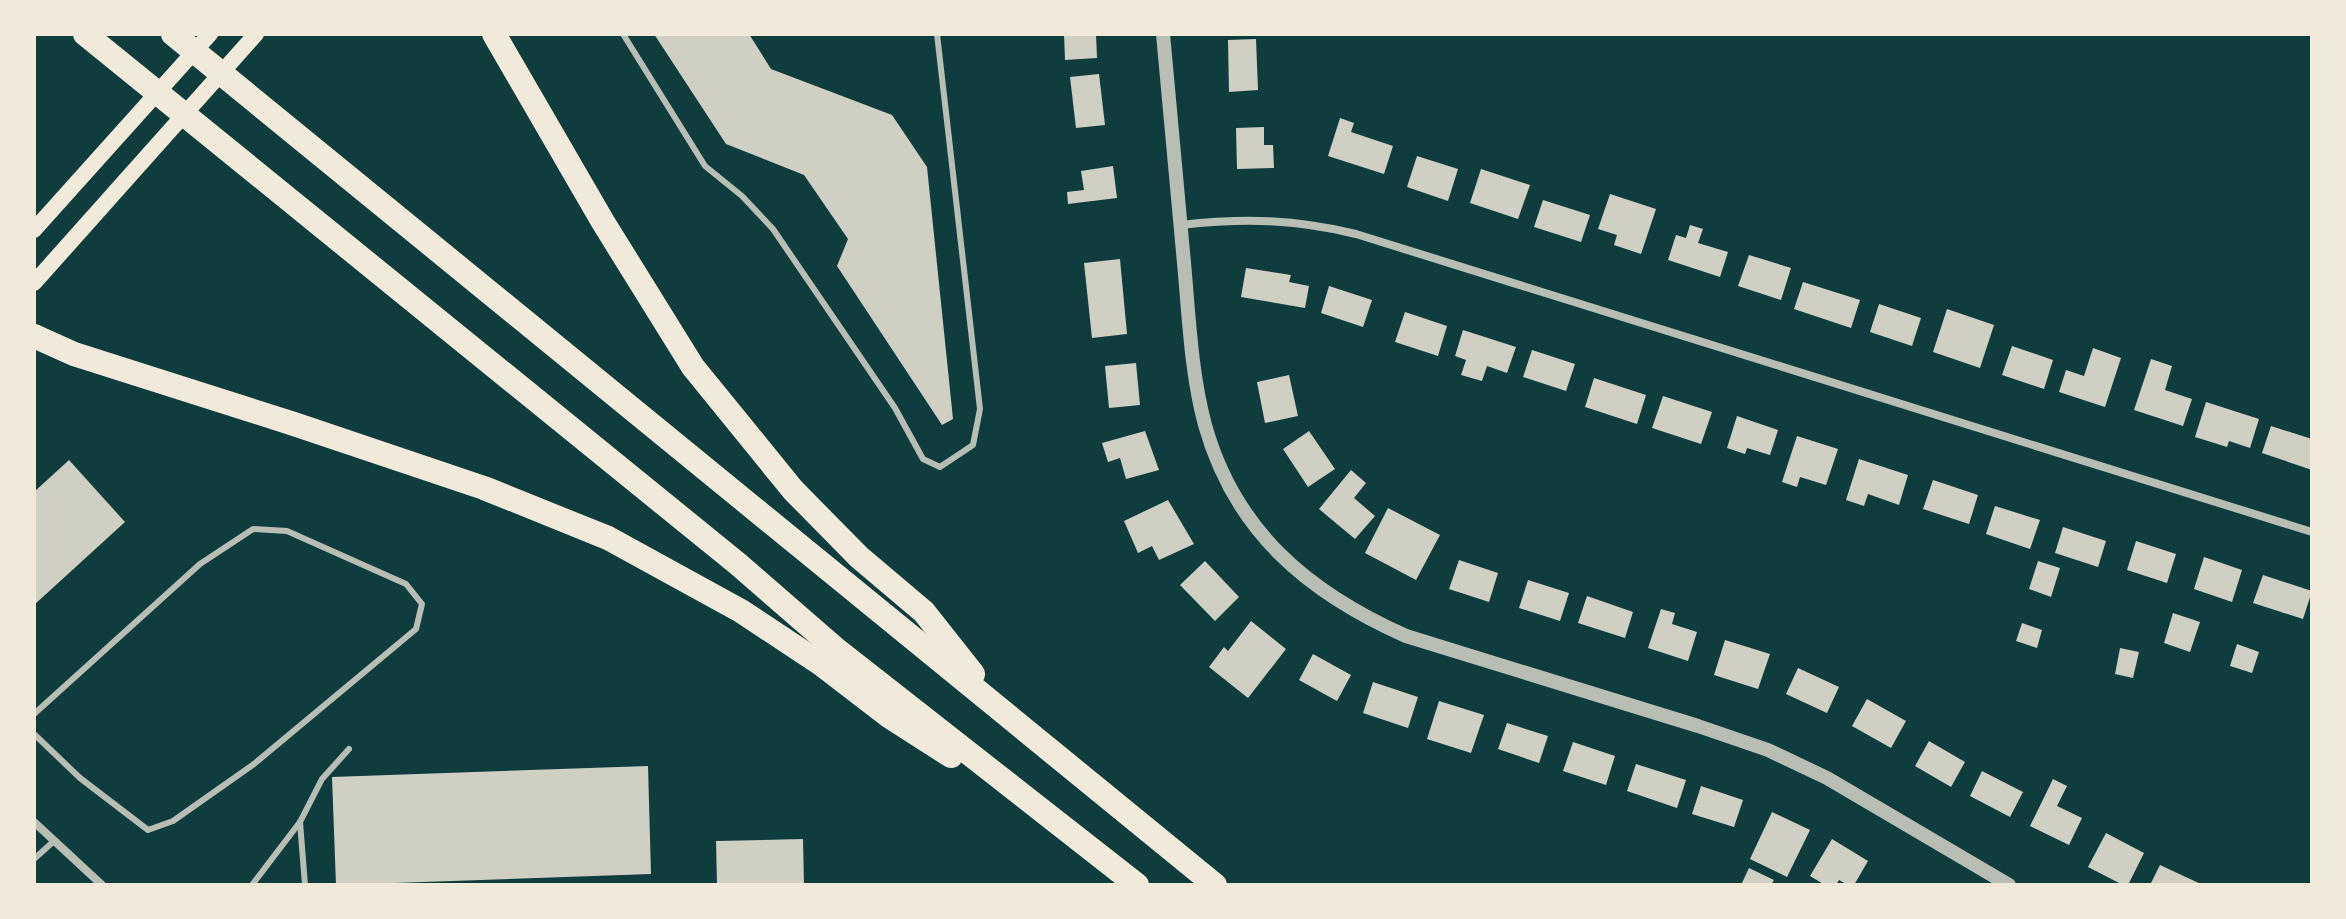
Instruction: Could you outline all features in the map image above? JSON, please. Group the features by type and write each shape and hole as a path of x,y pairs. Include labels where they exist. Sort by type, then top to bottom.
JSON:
{"highway":[{"path":"85,34 713,544 837,650 1137,885"},
{"path":"173,34 1215,885"},
{"path":"494,34 603,222 693,367 793,490 859,557 924,612 1002,710"},
{"path":"34,336 74,354 484,488 608,538 741,611 821,664 890,717 1065,827"},
{"path":"34,352 74,354"}],"main road":[{"path":"34,230 210,34"},
{"path":"34,283 256,34"}],"street":[{"path":"1163,34 1197,386 1212,445 1230,485 1253,523 1281,556 1314,585 1367,618 1406,636 1768,750 1827,778 2009,885"},
{"path":"1181,225 1265,219 1311,223 1356,234 2312,532"},
{"path":"34,822 102,885"}],"lane":[{"path":"623,34 705,166 742,196 773,229 895,408 923,459 940,467 973,445 980,409 937,34"},
{"path":"34,714 200,564 253,529 287,531 353,560 406,584 422,604 416,629 254,764 173,821 148,830 80,778 34,734"},
{"path":"252,885 300,822 322,779 349,749"},
{"path":"300,822 305,885"},
{"path":"34,859 54,841"}],"building":[{"path":"654,34 749,34 771,69 892,115 927,167 953,419 942,425 837,266 848,239 804,175 726,144"},
{"path":"1064,34 1096,34 1097,58 1065,60"},
{"path":"1256,39 1258,90 1229,92 1228,40"},
{"path":"1099,74 1105,125 1076,128 1070,77"},
{"path":"1340,118 1354,123 1351,132 1393,146 1384,174 1328,156"},
{"path":"1264,127 1264,145 1273,145 1274,168 1237,169 1236,128"},
{"path":"1417,156 1458,169 1448,201 1407,187"},
{"path":"1113,166 1117,198 1068,204 1067,192 1084,190 1081,171"},
{"path":"1481,169 1530,185 1518,219 1470,203"},
{"path":"1610,194 1656,209 1641,254 1614,245 1617,235 1598,229"},
{"path":"1543,200 1590,215 1581,242 1534,227"},
{"path":"1690,225 1703,229 1698,243 1728,252 1720,277 1668,260 1676,235 1686,238"},
{"path":"1749,255 1791,268 1781,300 1738,286"},
{"path":"1120,259 1127,334 1092,338 1084,263"},
{"path":"1246,268 1291,275 1289,282 1309,286 1305,308 1241,297"},
{"path":"1803,282 1860,300 1851,328 1794,309"},
{"path":"1329,286 1372,300 1363,327 1321,313"},
{"path":"1879,304 1921,318 1912,346 1870,332"},
{"path":"1947,309 1994,325 1980,368 1933,352"},
{"path":"1405,312 1447,326 1438,356 1395,342"},
{"path":"1463,330 1516,347 1507,373 1487,366 1482,381 1461,375 1466,360 1455,356"},
{"path":"2012,346 2053,360 2044,389 2002,375"},
{"path":"2093,348 2121,358 2105,407 2059,392 2066,370 2084,376"},
{"path":"1532,350 1575,364 1566,391 1523,377"},
{"path":"2151,359 2172,366 2165,390 2192,399 2183,426 2134,410"},
{"path":"1136,363 1140,405 1109,408 1105,366"},
{"path":"1289,375 1298,416 1265,423 1257,382"},
{"path":"1594,378 1646,395 1637,424 1585,407"},
{"path":"1663,396 1712,412 1701,444 1652,428"},
{"path":"2206,402 2259,419 2250,448 2229,441 2227,447 2195,437"},
{"path":"1737,416 1778,430 1770,455 1747,448 1745,454 1727,448"},
{"path":"2271,426 2312,439 2312,470 2262,453"},
{"path":"1145,431 1159,470 1126,479 1120,458 1108,462 1102,443"},
{"path":"1309,431 1335,469 1308,487 1283,449"},
{"path":"1797,436 1838,449 1826,485 1800,477 1797,487 1782,482"},
{"path":"1859,459 1908,475 1899,505 1868,494 1864,506 1846,500"},
{"path":"69,460 125,522 34,605 34,492"},
{"path":"1351,470 1366,483 1354,498 1375,516 1355,539 1319,509"},
{"path":"1933,480 1978,495 1969,524 1923,509"},
{"path":"1168,500 1194,544 1159,560 1152,546 1138,553 1124,521"},
{"path":"1995,506 2040,520 2030,549 1986,534"},
{"path":"1388,508 1440,535 1416,580 1365,553"},
{"path":"2063,527 2106,541 2098,567 2055,553"},
{"path":"2136,541 2176,554 2167,583 2127,570"},
{"path":"2204,557 2242,570 2232,602 2194,589"},
{"path":"1459,560 1498,573 1489,602 1449,589"},
{"path":"1205,561 1239,597 1215,621 1180,585"},
{"path":"2038,561 2060,568 2051,597 2029,589"},
{"path":"2263,575 2312,591 2303,619 2253,603"},
{"path":"1528,580 1569,593 1560,621 1519,608"},
{"path":"1587,596 1633,612 1625,638 1578,623"},
{"path":"1661,609 1675,613 1672,624 1697,632 1688,661 1648,648"},
{"path":"2173,613 2200,622 2190,652 2164,643"},
{"path":"1251,621 1286,649 1248,698 1209,667 1224,647 1228,651"},
{"path":"2022,623 2042,630 2037,648 2016,641"},
{"path":"1725,640 1770,654 1758,689 1714,675"},
{"path":"2237,644 2259,652 2252,673 2230,666"},
{"path":"2120,648 2139,652 2133,678 2115,674"},
{"path":"1313,654 1351,675 1337,701 1299,680"},
{"path":"1798,668 1839,687 1827,713 1786,694"},
{"path":"1373,682 1418,697 1408,728 1363,713"},
{"path":"1867,699 1906,721 1891,748 1852,726"},
{"path":"1439,701 1484,715 1471,753 1427,739"},
{"path":"1507,723 1548,736 1539,763 1498,749"},
{"path":"1929,741 1965,762 1951,787 1915,766"},
{"path":"1573,742 1615,756 1606,785 1563,771"},
{"path":"1636,764 1686,780 1677,808 1627,791"},
{"path":"648,766 651,874 336,885 332,777"},
{"path":"1982,771 2023,792 2010,817 1970,796"},
{"path":"2053,779 2067,786 2057,806 2082,818 2069,845 2030,826"},
{"path":"1701,786 1743,800 1734,827 1692,814"},
{"path":"1772,812 1810,830 1787,877 1750,859"},
{"path":"2106,833 2144,853 2128,885 2088,867"},
{"path":"803,839 804,885 717,885 716,841"},
{"path":"1832,839 1868,861 1854,885 1839,880 1836,885 1825,885 1810,876"},
{"path":"2160,865 2203,885 2150,885"},
{"path":"1749,868 1774,880 1771,885 1741,885"}]}
